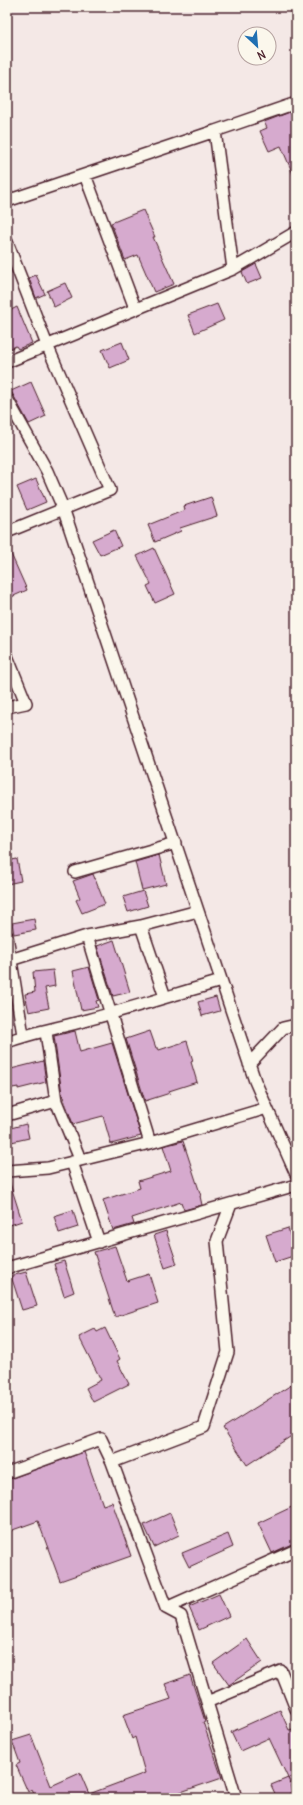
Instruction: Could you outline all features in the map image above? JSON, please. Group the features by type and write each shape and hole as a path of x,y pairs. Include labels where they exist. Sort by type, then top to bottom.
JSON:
{"street":[{"path":"7,201 296,103"},
{"path":"215,131 233,268"},
{"path":"85,175 135,308"},
{"path":"7,362 233,268 296,232"},
{"path":"7,242 47,345 110,490 7,532"},
{"path":"7,399 47,471 63,508 250,1064 267,1108 292,1155 296,1174"},
{"path":"7,656 26,703 7,707"},
{"path":"75,872 176,844"},
{"path":"9,961 87,936 141,926 198,911"},
{"path":"141,926 165,997"},
{"path":"7,936 9,961 23,1036"},
{"path":"87,936 150,1143"},
{"path":"7,1042 23,1036 46,1032 110,1014 221,980"},
{"path":"250,1064 283,1028 296,1025"},
{"path":"46,1032 56,1101 76,1161 99,1242"},
{"path":"7,1115 56,1101"},
{"path":"7,1171 48,1168 150,1143 267,1108"},
{"path":"7,1268 296,1185"},
{"path":"112,1462 204,1427 228,1352 218,1241 231,1204"},
{"path":"7,1473 101,1439 112,1462 166,1608 181,1616 236,1798"},
{"path":"166,1608 296,1550"},
{"path":"207,1702 281,1671 296,1709"}],"building":[{"path":"290,112 296,125 296,143 293,145 296,152 296,181 281,146 269,151 260,131 267,128 264,122"},
{"path":"143,210 155,237 153,237 174,284 154,292 138,255 125,260 111,223"},
{"path":"256,264 262,278 247,284 242,272"},
{"path":"36,275 45,294 36,298 29,278"},
{"path":"65,283 72,298 54,307 47,291"},
{"path":"217,304 224,320 195,333 188,315"},
{"path":"17,307 32,343 18,349 16,346 7,350 7,312"},
{"path":"122,342 129,360 110,368 102,350"},
{"path":"31,382 46,416 29,424 11,391"},
{"path":"36,479 46,502 27,510 17,487"},
{"path":"211,497 217,516 180,528 181,531 155,542 148,525 185,510 184,506"},
{"path":"114,530 121,546 100,555 92,540"},
{"path":"7,545 27,590 7,599"},
{"path":"154,548 175,594 155,603 147,586 151,584 137,556"},
{"path":"159,855 166,884 142,890 135,862"},
{"path":"17,859 21,881 7,884 7,861"},
{"path":"93,874 105,904 82,913 76,900 80,898 73,881"},
{"path":"143,891 148,906 128,912 123,897"},
{"path":"34,919 36,930 14,934 12,923"},
{"path":"114,940 130,992 113,996 97,946"},
{"path":"89,967 99,1000 96,1001 98,1007 81,1010 73,971"},
{"path":"53,970 55,986 45,988 49,1008 29,1012 25,994 35,992 33,972"},
{"path":"216,997 220,1011 202,1016 198,1002"},
{"path":"75,1031 80,1052 112,1043 141,1136 111,1144 103,1116 73,1124 62,1094 54,1036"},
{"path":"150,1031 156,1048 159,1050 187,1041 197,1082 145,1101 126,1039"},
{"path":"43,1061 46,1082 18,1089 18,1087 7,1089 7,1070"},
{"path":"26,1124 29,1138 7,1143 7,1129"},
{"path":"183,1141 201,1196 202,1205 184,1210 181,1202 132,1218 134,1224 113,1230 103,1200 140,1188 138,1181 171,1171 163,1146"},
{"path":"7,1180 9,1180 22,1221 7,1226"},
{"path":"73,1210 78,1227 59,1233 54,1216"},
{"path":"288,1228 296,1255 275,1262 266,1235"},
{"path":"166,1231 177,1264 165,1268 154,1235"},
{"path":"115,1246 127,1281 149,1274 158,1303 115,1317 94,1252"},
{"path":"64,1261 74,1292 64,1296 54,1264"},
{"path":"26,1272 37,1306 22,1310 11,1276"},
{"path":"105,1328 120,1359 117,1361 129,1384 93,1402 86,1388 101,1380 79,1337 95,1329 97,1332"},
{"path":"296,1382 296,1433 247,1465 223,1428"},
{"path":"84,1452 103,1505 112,1502 131,1556 60,1581 38,1521 7,1532 7,1480"},
{"path":"296,1505 296,1542 272,1553 258,1523"},
{"path":"170,1513 179,1535 154,1547 144,1525"},
{"path":"228,1534 233,1547 189,1567 182,1553"},
{"path":"219,1594 229,1616 199,1630 189,1607"},
{"path":"247,1639 262,1662 229,1685 213,1663"},
{"path":"190,1675 205,1721 203,1722 222,1778 163,1798 36,1798 32,1790 28,1792 16,1765 20,1763 12,1741 31,1735 51,1786 80,1773 89,1794 145,1773 135,1737 132,1739 123,1715 171,1699 165,1684"},
{"path":"280,1710 289,1730 292,1729 296,1737 296,1795 269,1738 240,1751 231,1732"},
{"path":"288,1778 296,1798 277,1798 271,1785"}]}
